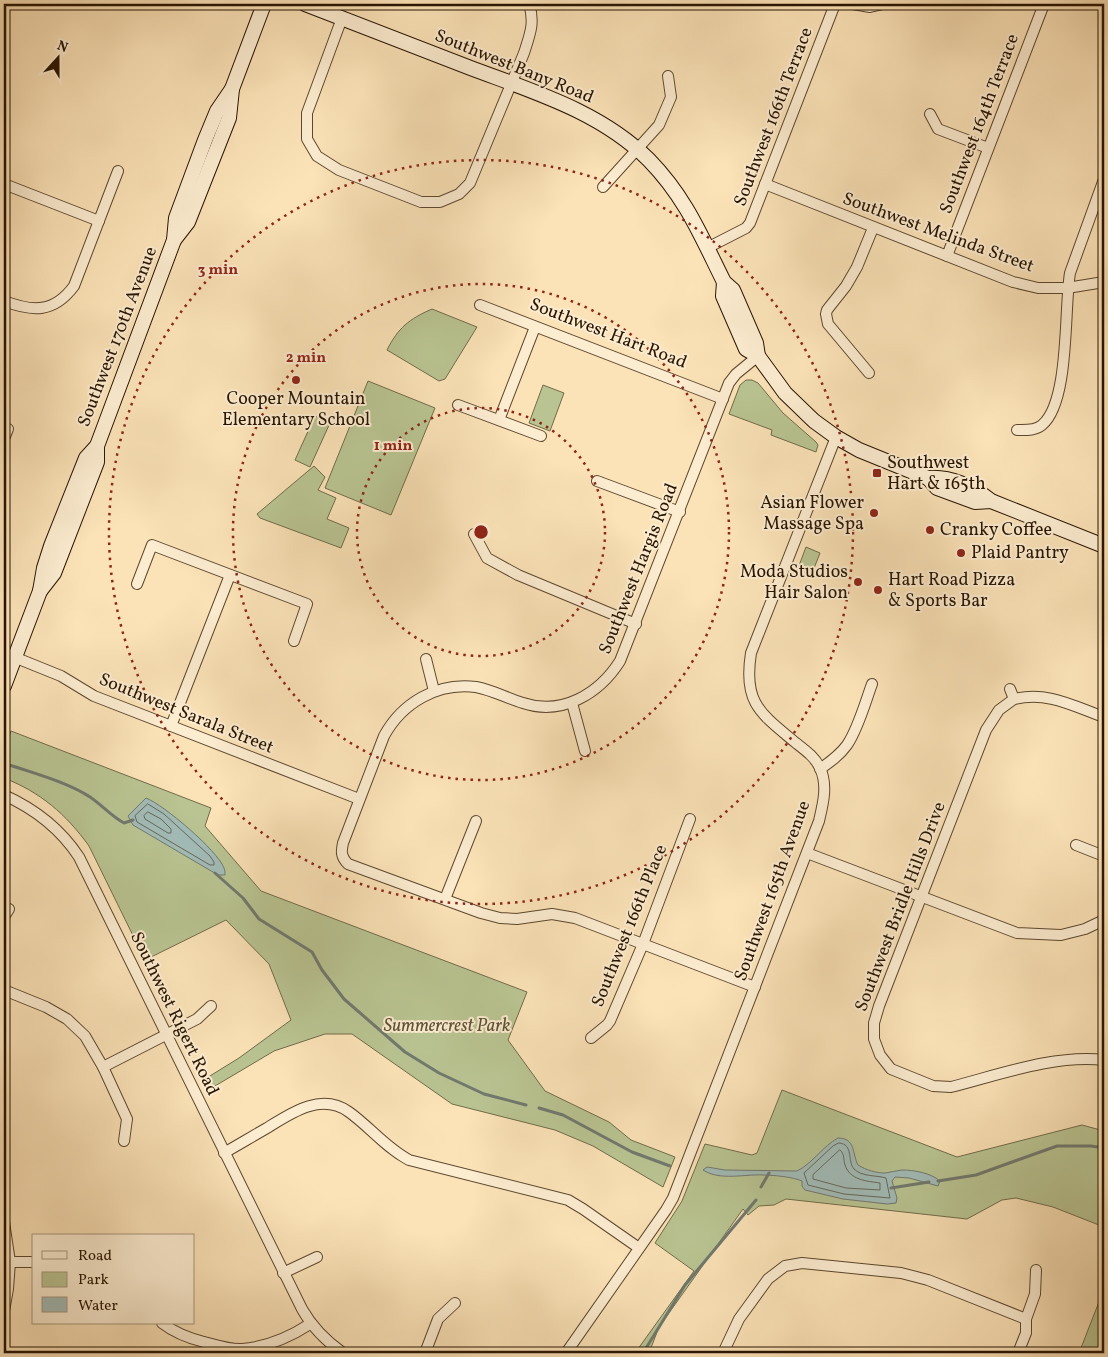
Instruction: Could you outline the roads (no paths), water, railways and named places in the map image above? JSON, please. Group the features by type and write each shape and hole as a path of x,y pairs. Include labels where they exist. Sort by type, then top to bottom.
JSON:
{"main road":[{"name":"Southwest 170th Avenue","path":"4,686 9,656 40,591 44,568 51,546 86,458 97,446 174,240 176,218 205,140 217,111 232,89 264,4"},
{"name":"Southwest Bany Road","path":"305,4 576,110 620,136 638,150 670,183 683,202 724,282 734,290 756,343 758,356 785,393 798,407 836,437"},
{"path":"836,437 859,450 928,478 937,488 975,502 991,501 1104,546"}],"street":[{"path":"342,18 307,113 307,139 317,156 339,170 421,202 440,202 458,194 470,183 531,34 533,17 528,4"},
{"name":"Southwest 166th Terrace","path":"708,248 746,228 753,216 835,4"},
{"path":"853,4 870,7 883,4"},
{"name":"Southwest 164th Terrace","path":"947,256 1044,4"},
{"path":"602,187 659,125 671,97 668,76"},
{"path":"930,114 938,129 988,148"},
{"path":"4,301 17,306 37,309 55,304 66,296 74,286 118,171"},
{"path":"1017,430 1032,430 1042,425 1050,415 1057,397 1063,362 1067,288 1074,262 1104,179"},
{"path":"4,184 99,221"},
{"name":"Southwest Melinda Street","path":"765,184 1013,282 1038,288 1067,288 1104,282"},
{"path":"869,373 828,324 826,314 857,267 873,228"},
{"name":"Southwest Hart Road","path":"480,305 723,399"},
{"path":"499,420 535,327"},
{"name":"Southwest Hargis Road","path":"755,986 574,918 552,914 517,919 500,918 481,913 348,864 342,858 341,851 359,799 390,725 416,702 434,691 448,688 477,688 524,704 555,706 572,703 588,695 606,682 620,661 636,624 729,384 736,374 758,356"},
{"path":"458,404 541,436"},
{"path":"4,439 8,429"},
{"name":"Southwest 165th Avenue","path":"566,1353 673,1198 819,822 824,801 824,784 820,769 808,752 768,720 758,708 750,691 748,673 751,653 836,437"},
{"path":"597,482 680,512"},
{"path":"474,534 488,558 501,567 636,624"},
{"path":"136,584 152,545 307,604 294,641"},
{"path":"171,726 230,575"},
{"name":"Southwest Sarala Street","path":"9,656 61,676 94,696 359,799"},
{"path":"426,659 434,691"},
{"path":"820,769 837,756 846,746 872,684"},
{"path":"1010,689 1014,699 1035,696 1054,698 1104,717"},
{"name":"Southwest Bridle Hills Drive","path":"1014,699 999,710 986,730 874,1023 874,1039 880,1056 891,1068 933,1086 950,1086 1058,1060 1089,1058 1104,1060"},
{"path":"572,703 585,751"},
{"name":"Southwest Rigert Road","path":"4,795 38,814 64,835 70,844 99,898 224,1154 310,1324 330,1344 343,1353"},
{"name":"Southwest 166th Place","path":"590,1038 607,1025 610,1020 643,944 690,819"},
{"path":"445,899 476,821"},
{"path":"1076,845 1104,856"},
{"path":"807,853 1018,933 1061,935 1085,929 1104,920"},
{"path":"4,990 46,1006 67,1019 85,1036 103,1067 127,1118 124,1141"},
{"path":"103,1067 197,1019 211,1006"},
{"path":"224,1154 299,1108 331,1105 348,1112 398,1154 409,1160 568,1200 640,1248"},
{"path":"4,1222 10,1262 4,1311"},
{"path":"283,1273 317,1257"},
{"path":"10,1262 32,1262"},
{"path":"723,1353 739,1319 768,1279 785,1266 802,1263 901,1273 928,1280 1026,1318"},
{"path":"1018,1353 1026,1333 1026,1318 1035,1294 1036,1270"},
{"path":"425,1353 438,1319 455,1303"},
{"path":"164,1324 185,1338 242,1351 275,1342 296,1333 310,1324"}],"water":[{"path":"146,798 165,809 201,840 219,860 225,875 218,875 133,825 128,816"},
{"path":"838,1138 844,1139 851,1144 858,1165 864,1168 882,1173 902,1170 922,1172 940,1181 938,1186 909,1178 895,1177 892,1181 897,1198 896,1203 887,1204 843,1199 805,1190 802,1186 802,1181 788,1177 763,1175 724,1176 703,1170 707,1167 725,1170 797,1171"}],"waterway":[{"path":"4,763 80,791 124,823 133,820"},
{"path":"215,873 243,898 259,919 312,952 322,970 344,999 405,1052 439,1073 484,1094 526,1105"},
{"path":"539,1108 563,1115 632,1152 670,1166"},
{"path":"938,1181 976,1175 1057,1146 1104,1148"},
{"path":"761,1187 769,1173"},
{"path":"891,1188 929,1182"},
{"path":"643,1353 685,1285 756,1200"}],"place":[{"name":"Cooper Mountain Elementary School","path":"296,380"},
{"name":"Southwest Hart & 165th","path":"877,473"},
{"name":"Asian Flower Massage Spa","path":"874,513"},
{"name":"Cranky Coffee","path":"930,530"},
{"name":"Plaid Pantry","path":"961,553"},
{"name":"Moda Studios Hair Salon","path":"858,582"},
{"name":"Hart Road Pizza & Sports Bar","path":"878,590"}],"park label":[{"name":"Summercrest Park","path":"447,1026"}]}
